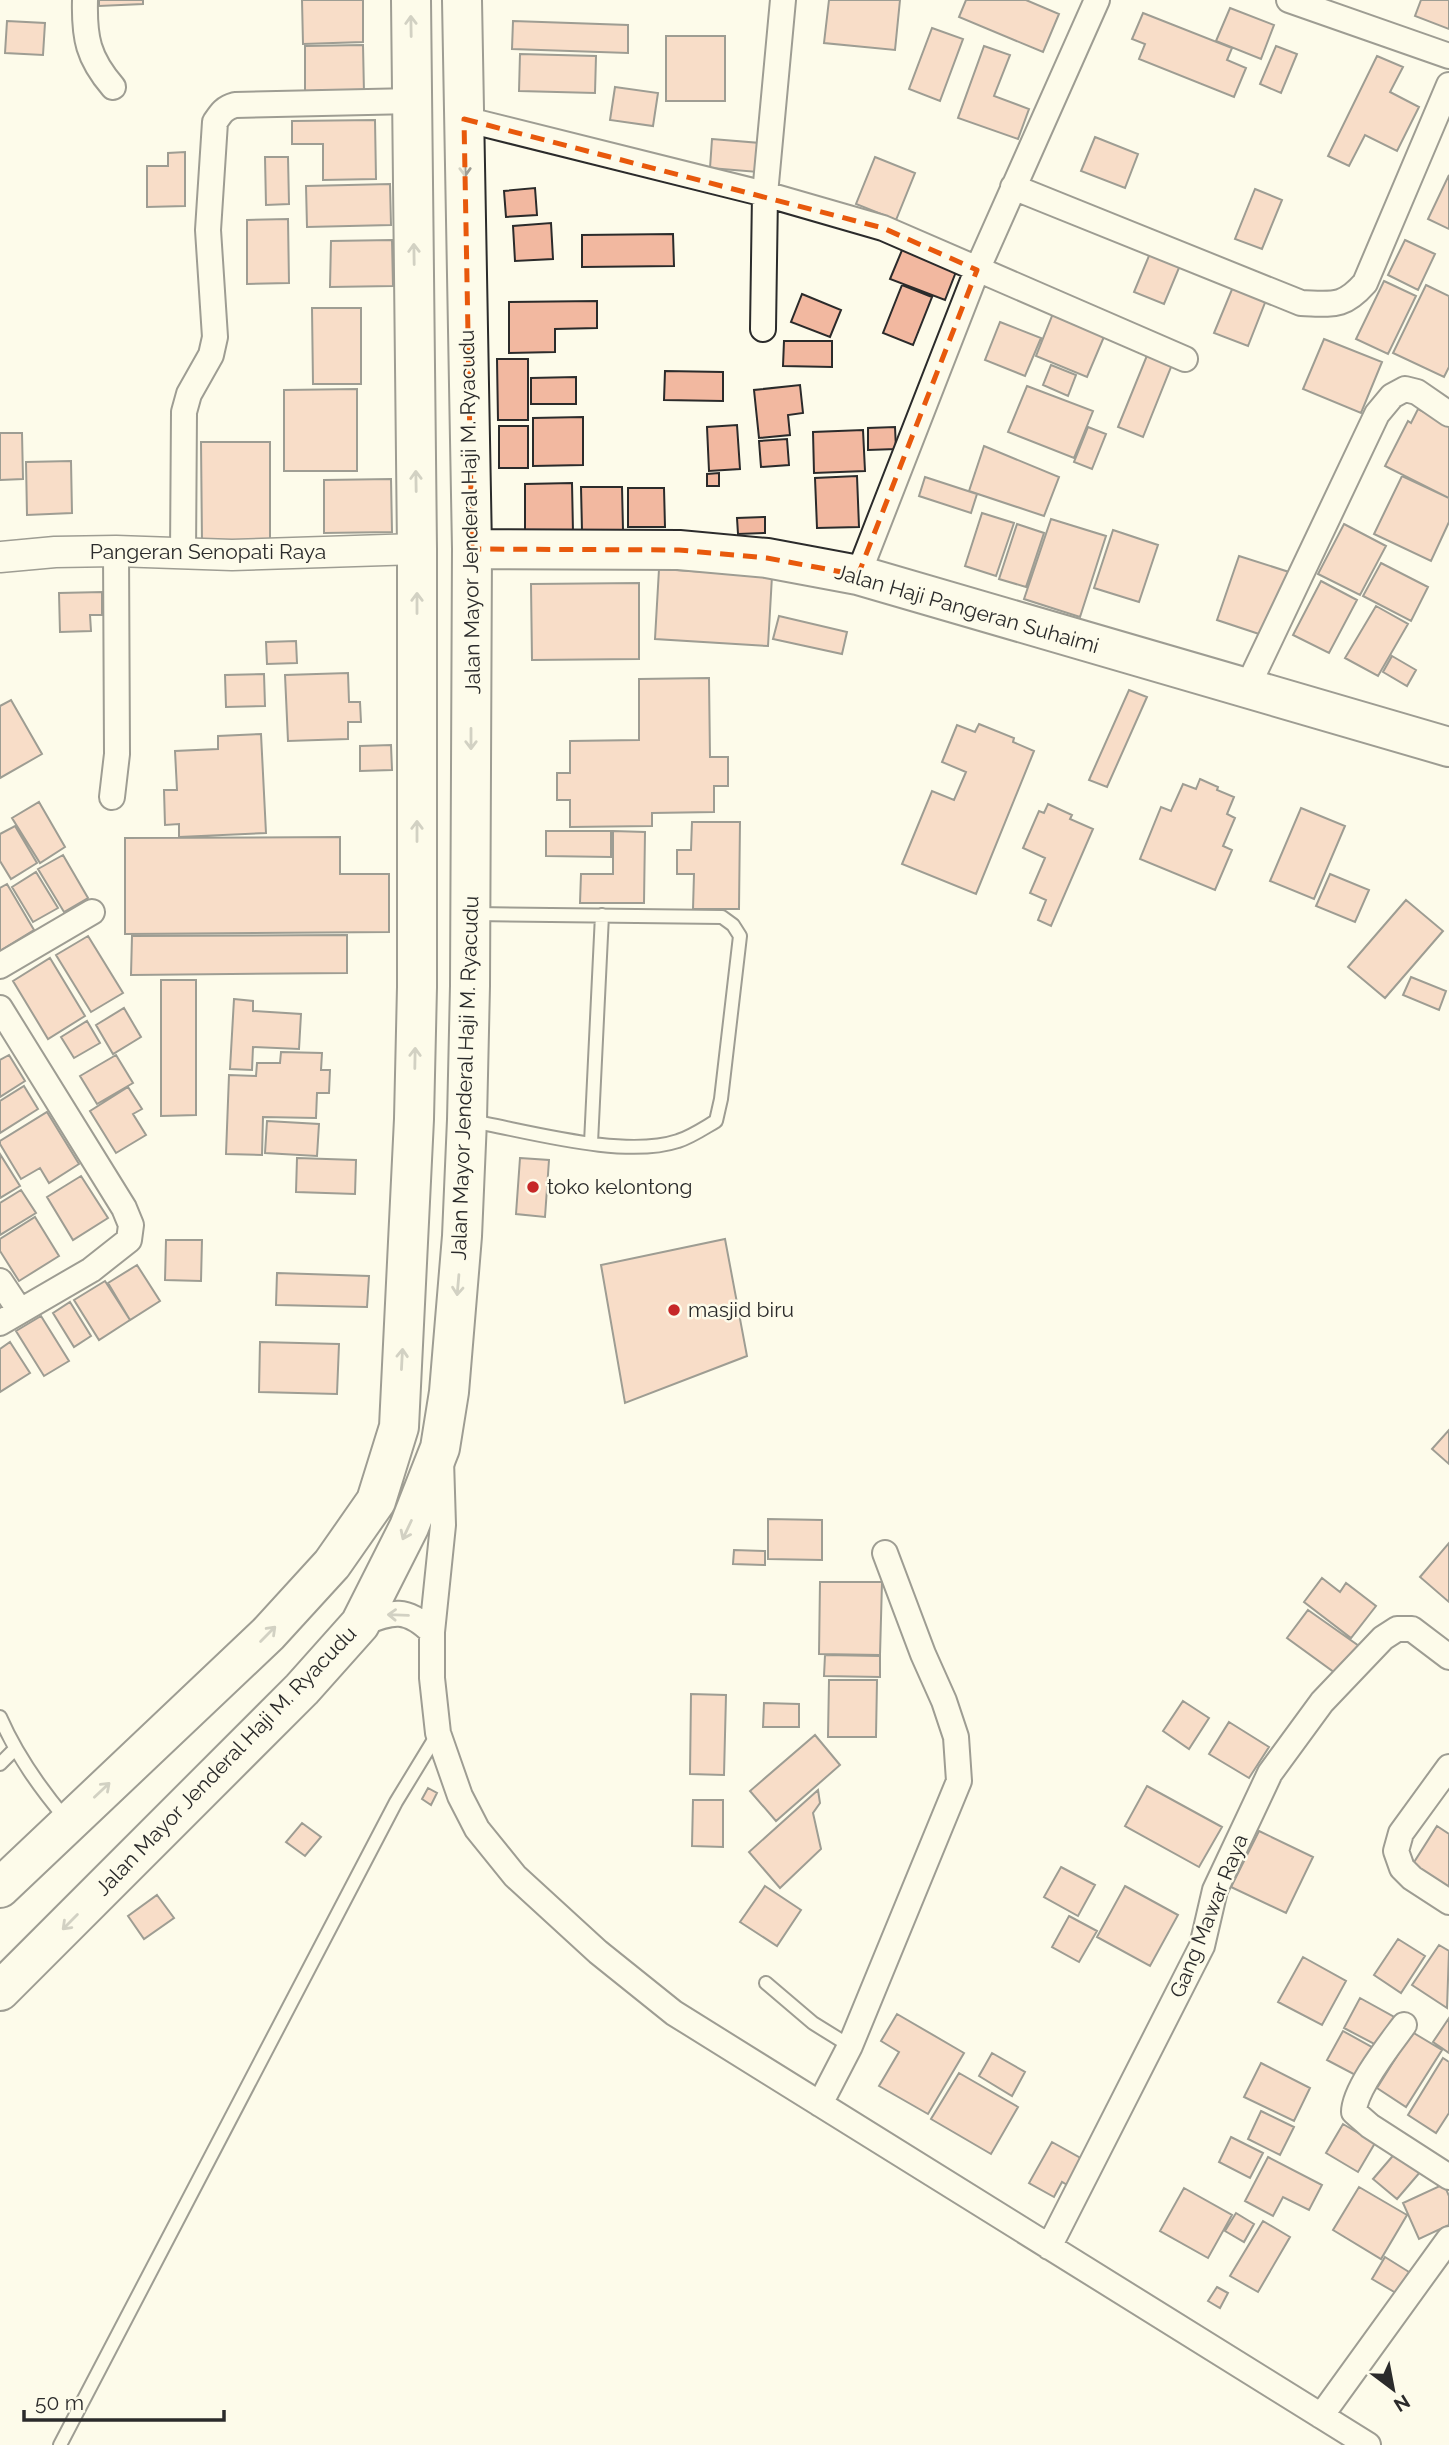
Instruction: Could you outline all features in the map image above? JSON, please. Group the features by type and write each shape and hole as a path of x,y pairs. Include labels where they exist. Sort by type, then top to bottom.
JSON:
{"main road":[{"path":"0,1888 268,1634 332,1564 376,1501 399,1427 414,1119 417,987 417,549 411,0"},
{"name":"Jalan Mayor Jenderal Haji M. Ryacudu","path":"0,1991 302,1689 360,1624 409,1527 440,1448 451,1374 462,1236 471,914 472,549 462,0"},
{"name":"Jalan Haji Pangeran Suhaimi","path":"472,549 679,550 767,558 858,575 1449,747"},
{"path":"414,1119 467,1120"}],"street":[{"path":"85,0 84,24 89,48 98,70 113,87"},
{"path":"764,329 765,194 783,0"},
{"path":"858,575 977,270 1097,0"},
{"path":"1289,0 1449,56"},
{"path":"1013,187 1301,303 1332,304 1351,299 1365,284 1449,85"},
{"path":"183,554 184,412 189,394 211,355 215,337 208,230 215,122 221,112 235,105 413,101"},
{"path":"464,120 765,194 883,228 1185,359"},
{"path":"1246,690 1377,414 1392,396 1405,389 1417,392 1449,414"},
{"name":"Pangeran Senopati Raya","path":"0,557 55,552 183,554 417,549"},
{"path":"112,797 117,754 116,551"},
{"path":"0,965 92,912"},
{"path":"0,1008 124,1208 131,1225 129,1241 91,1270 10,1317 0,1281"},
{"path":"440,1448 443,1525 432,1632 432,1678 438,1733 477,1829 514,1876 598,1952 674,2012 1368,2445"},
{"path":"820,2104 850,2046 959,1781 956,1737 944,1700 923,1654 885,1553"},
{"path":"360,1624 388,1613 400,1613 418,1618 432,1632"},
{"name":"Gang Mawar Raya","path":"1049,2247 1202,1946 1215,1890 1270,1773 1322,1702 1383,1638 1397,1629 1412,1629 1446,1649"},
{"path":"1449,1767 1401,1833 1396,1850 1402,1868 1412,1878 1449,1902"},
{"path":"1404,2025 1371,2073 1354,2103 1354,2112 1370,2126 1449,2178"},
{"path":"1321,2416 1449,2239"}],"lane":[{"path":"467,1120 591,1143 643,1147 678,1141 716,1121 721,1100 740,936 733,925 722,917 471,914"},
{"path":"591,1143 602,915"},
{"path":"0,1717 15,1750 38,1787 68,1822"},
{"path":"60,2445 396,1802 438,1733"},
{"path":"0,1763 15,1750"},
{"path":"766,1983 813,2023 850,2046"}],"highlighted area":[{"path":"464,119 883,228 977,270 858,575 767,558 679,550 472,549"}],"building":[{"path":"99,0 143,0 143,4 99,6"},
{"path":"302,0 363,0 363,42 303,44"},
{"path":"829,0 900,0 895,50 824,43"},
{"path":"966,0 1026,0 1059,14 1043,52 959,17"},
{"path":"1421,0 1449,0 1449,29 1415,16"},
{"path":"1230,8 1274,25 1261,59 1216,41"},
{"path":"1143,13 1232,48 1227,60 1246,68 1234,97 1139,59 1145,44 1132,39"},
{"path":"7,21 45,23 43,55 5,53"},
{"path":"513,21 628,25 628,53 512,49"},
{"path":"932,28 963,39 940,101 909,89"},
{"path":"666,36 725,36 725,101 666,101"},
{"path":"363,45 364,93 305,95 305,46"},
{"path":"984,46 1010,55 994,96 1029,109 1018,139 958,118"},
{"path":"1276,46 1297,54 1281,93 1260,84"},
{"path":"520,54 596,56 595,93 519,91"},
{"path":"1377,56 1403,67 1390,92 1419,107 1397,151 1365,135 1349,166 1328,156"},
{"path":"615,87 658,93 653,126 610,120"},
{"path":"375,120 376,179 323,180 323,144 292,144 292,121"},
{"path":"1095,137 1138,154 1125,188 1081,171"},
{"path":"712,139 760,143 758,172 710,168"},
{"path":"185,152 185,206 147,207 147,166 168,166 168,153"},
{"path":"265,157 288,157 289,204 266,205"},
{"path":"875,157 915,173 896,220 856,204"},
{"path":"1449,175 1449,229 1428,219"},
{"path":"390,184 391,225 307,227 306,186"},
{"path":"535,188 537,215 506,217 504,191"},
{"path":"1255,189 1282,200 1262,249 1235,239"},
{"path":"288,219 289,283 247,284 247,220"},
{"path":"551,223 553,259 515,261 513,226"},
{"path":"673,234 674,266 582,267 582,235"},
{"path":"392,240 393,286 330,287 331,241"},
{"path":"1405,240 1435,254 1418,290 1388,275"},
{"path":"905,243 959,264 945,300 890,279"},
{"path":"1151,251 1181,263 1164,304 1134,292"},
{"path":"1384,281 1416,296 1388,354 1356,339"},
{"path":"1235,282 1268,295 1248,346 1214,333"},
{"path":"902,285 932,297 913,345 883,333"},
{"path":"1426,285 1449,296 1449,367 1444,377 1393,353"},
{"path":"802,294 841,310 830,337 791,322"},
{"path":"597,301 597,328 555,329 555,352 509,353 509,302"},
{"path":"312,308 361,308 361,384 313,384"},
{"path":"1054,311 1106,332 1087,377 1036,356"},
{"path":"1000,322 1041,338 1025,376 985,360"},
{"path":"1324,339 1382,362 1361,413 1303,389"},
{"path":"784,341 832,341 832,367 783,366"},
{"path":"1148,353 1173,362 1143,437 1118,427"},
{"path":"497,359 528,359 528,420 498,420"},
{"path":"1051,365 1076,375 1068,396 1043,385"},
{"path":"665,371 723,372 723,401 664,400"},
{"path":"576,377 576,404 531,404 531,378"},
{"path":"800,385 803,413 788,415 790,435 759,438 754,390"},
{"path":"1027,386 1093,411 1074,458 1008,432"},
{"path":"357,389 357,471 284,471 284,390"},
{"path":"1418,409 1449,424 1449,498 1385,466 1408,421 1411,423"},
{"path":"583,417 583,465 533,466 533,418"},
{"path":"737,425 740,469 709,471 707,427"},
{"path":"499,426 528,426 528,468 499,468"},
{"path":"895,427 896,449 868,450 868,428"},
{"path":"1088,427 1106,434 1092,469 1074,462"},
{"path":"863,430 865,471 814,473 813,432"},
{"path":"0,433 22,433 23,479 0,480"},
{"path":"787,439 789,465 761,467 759,441"},
{"path":"201,442 270,442 270,542 202,543"},
{"path":"984,446 1059,477 1044,516 969,491"},
{"path":"71,461 72,513 27,515 26,462"},
{"path":"719,473 719,486 707,486 707,474"},
{"path":"857,476 859,527 817,528 815,478"},
{"path":"1402,476 1449,498 1449,522 1431,561 1374,534"},
{"path":"925,477 977,494 971,513 919,496"},
{"path":"391,479 392,532 324,533 324,480"},
{"path":"572,483 573,532 525,533 525,484"},
{"path":"581,487 622,487 623,530 582,531"},
{"path":"628,488 664,488 665,527 628,527"},
{"path":"982,513 1014,523 996,576 965,566"},
{"path":"765,517 765,533 738,534 737,518"},
{"path":"1051,519 1106,536 1080,617 1024,599"},
{"path":"1017,524 1044,533 1026,587 999,579"},
{"path":"1344,524 1386,546 1360,595 1318,574"},
{"path":"1113,530 1158,545 1139,602 1094,588"},
{"path":"1239,556 1289,572 1268,637 1217,620"},
{"path":"1381,563 1428,587 1411,621 1363,596"},
{"path":"659,569 772,576 768,646 655,639"},
{"path":"1321,581 1357,600 1329,653 1293,635"},
{"path":"639,583 639,659 532,660 531,584"},
{"path":"102,592 102,615 90,615 91,631 60,632 59,593"},
{"path":"1376,606 1408,624 1378,676 1345,658"},
{"path":"779,616 847,632 842,654 773,639"},
{"path":"296,641 297,663 267,664 266,642"},
{"path":"1392,656 1416,670 1407,686 1383,672"},
{"path":"348,673 349,702 360,702 361,722 348,722 348,739 288,741 285,675"},
{"path":"264,674 265,706 226,707 225,675"},
{"path":"709,678 710,757 728,757 728,786 714,786 714,812 652,813 652,826 570,827 570,800 557,800 557,773 570,773 570,741 639,740 639,679"},
{"path":"1129,690 1147,697 1107,787 1089,780"},
{"path":"11,700 42,754 0,778 0,706"},
{"path":"979,724 1014,738 1013,742 1034,751 976,894 902,864 932,791 954,800 966,772 942,762 957,725 975,732"},
{"path":"261,734 266,833 179,837 179,824 165,825 164,790 177,790 175,751 218,749 218,736"},
{"path":"391,745 392,770 360,771 360,746"},
{"path":"1200,779 1234,797 1227,814 1235,818 1223,846 1232,850 1215,890 1140,859 1161,807 1171,811 1183,784 1196,789"},
{"path":"39,802 65,847 40,863 12,818"},
{"path":"1048,804 1072,815 1070,819 1093,829 1051,926 1038,920 1046,900 1030,893 1045,858 1023,848 1039,811 1044,813"},
{"path":"1301,808 1345,826 1314,899 1270,881"},
{"path":"692,822 740,822 739,909 693,909 694,874 677,874 677,850 691,850"},
{"path":"15,826 37,863 11,879 0,861 0,834"},
{"path":"546,831 611,831 611,857 546,856"},
{"path":"613,831 645,832 644,903 580,903 581,874 613,874"},
{"path":"340,837 340,874 389,874 389,932 125,934 125,838"},
{"path":"63,855 88,898 64,912 38,869"},
{"path":"36,872 58,908 33,922 12,887"},
{"path":"1330,874 1369,890 1355,922 1316,906"},
{"path":"7,884 34,930 0,951 0,888"},
{"path":"1406,900 1443,931 1385,998 1348,967"},
{"path":"347,935 347,973 131,975 132,936"},
{"path":"88,936 123,993 91,1012 56,955"},
{"path":"50,958 85,1016 48,1039 13,981"},
{"path":"1411,977 1446,991 1439,1010 1403,995"},
{"path":"161,980 196,980 196,1115 161,1116"},
{"path":"234,999 253,1001 253,1011 301,1014 299,1049 253,1047 252,1070 230,1069"},
{"path":"124,1008 141,1037 113,1054 96,1025"},
{"path":"87,1021 100,1043 74,1058 61,1037"},
{"path":"281,1052 322,1053 321,1070 330,1070 329,1093 317,1093 316,1118 263,1117 262,1155 226,1154 229,1075 256,1076 257,1063 280,1063"},
{"path":"9,1055 25,1081 0,1097 0,1060"},
{"path":"116,1055 133,1083 97,1104 80,1076"},
{"path":"24,1086 38,1109 0,1133 0,1101"},
{"path":"128,1087 142,1109 133,1114 146,1135 116,1153 90,1111"},
{"path":"47,1112 79,1164 49,1183 40,1168 21,1179 0,1141"},
{"path":"267,1121 319,1124 317,1156 265,1153"},
{"path":"0,1154 20,1186 0,1198"},
{"path":"297,1158 356,1160 355,1194 296,1192"},
{"name":"toko kelontong","path":"520,1158 549,1160 545,1217 516,1214"},
{"path":"81,1176 108,1218 73,1240 47,1197"},
{"path":"21,1190 36,1213 0,1235 0,1203"},
{"path":"35,1217 59,1256 19,1281 0,1251 0,1239"},
{"name":"masjid biru","path":"725,1239 747,1356 625,1403 601,1265"},
{"path":"166,1240 202,1240 201,1281 165,1280"},
{"path":"137,1265 160,1301 130,1320 108,1283"},
{"path":"277,1273 369,1276 367,1307 276,1305"},
{"path":"105,1281 130,1320 99,1340 74,1300"},
{"path":"70,1302 91,1336 74,1347 53,1313"},
{"path":"41,1316 69,1361 44,1376 16,1331"},
{"path":"10,1342 30,1373 0,1392 0,1349"},
{"path":"260,1342 339,1344 337,1394 259,1392"},
{"path":"1449,1430 1449,1464 1432,1449"},
{"path":"768,1519 822,1520 822,1560 768,1559"},
{"path":"1449,1543 1449,1602 1420,1577"},
{"path":"734,1550 765,1551 765,1565 733,1564"},
{"path":"1322,1578 1340,1592 1346,1583 1376,1606 1351,1638 1304,1602"},
{"path":"820,1582 882,1582 880,1655 819,1654"},
{"path":"1308,1610 1359,1646 1338,1675 1287,1638"},
{"path":"825,1655 880,1656 880,1677 824,1676"},
{"path":"829,1680 877,1680 876,1737 828,1737"},
{"path":"691,1694 726,1695 724,1775 690,1774"},
{"path":"1183,1701 1209,1718 1189,1749 1163,1731"},
{"path":"764,1703 799,1704 799,1727 763,1727"},
{"path":"1229,1722 1269,1747 1249,1778 1209,1754"},
{"path":"815,1735 840,1765 776,1821 750,1791"},
{"path":"1147,1786 1222,1827 1199,1867 1125,1826"},
{"path":"428,1788 437,1793 431,1805 422,1799"},
{"path":"818,1790 820,1803 813,1813 821,1849 780,1888 749,1852"},
{"path":"693,1800 723,1800 723,1847 692,1846"},
{"path":"302,1823 321,1837 305,1856 286,1842"},
{"path":"1437,1826 1449,1834 1449,1891 1411,1867"},
{"path":"1259,1831 1313,1857 1286,1913 1231,1887"},
{"path":"1061,1867 1095,1885 1078,1916 1044,1897"},
{"path":"765,1886 801,1910 777,1946 740,1922"},
{"path":"1125,1886 1178,1915 1150,1966 1097,1937"},
{"path":"157,1895 174,1918 144,1939 128,1916"},
{"path":"1069,1916 1097,1931 1079,1962 1052,1947"},
{"path":"1398,1939 1425,1956 1401,1993 1374,1975"},
{"path":"1439,1945 1449,1951 1447,2008 1412,1985"},
{"path":"1303,1957 1346,1981 1322,2025 1278,2002"},
{"path":"1360,1998 1396,2018 1380,2047 1344,2028"},
{"path":"897,2014 964,2053 928,2114 879,2086 899,2052 881,2041"},
{"path":"1449,2018 1449,2053 1433,2042"},
{"path":"1343,2031 1377,2050 1361,2078 1327,2060"},
{"path":"1412,2032 1442,2050 1406,2107 1377,2088"},
{"path":"992,2053 1025,2072 1012,2096 979,2076"},
{"path":"1443,2058 1449,2062 1449,2113 1436,2133 1408,2115"},
{"path":"1261,2063 1310,2088 1294,2121 1244,2097"},
{"path":"959,2073 1018,2107 991,2154 931,2119"},
{"path":"1261,2111 1294,2127 1280,2155 1248,2139"},
{"path":"1343,2124 1375,2143 1358,2172 1326,2153"},
{"path":"1231,2137 1263,2153 1250,2178 1219,2162"},
{"path":"1052,2142 1084,2160 1069,2186 1062,2182 1054,2197 1029,2183"},
{"path":"1397,2151 1421,2171 1397,2199 1373,2179"},
{"path":"1268,2157 1322,2185 1309,2210 1283,2197 1273,2216 1245,2201"},
{"path":"1444,2184 1449,2196 1449,2225 1419,2239 1403,2203"},
{"path":"1359,2187 1407,2215 1381,2259 1333,2230"},
{"path":"1184,2188 1232,2215 1208,2258 1160,2231"},
{"path":"1236,2213 1254,2224 1244,2242 1225,2231"},
{"path":"1263,2221 1290,2237 1258,2292 1230,2276"},
{"path":"1385,2257 1409,2272 1396,2293 1372,2279"},
{"path":"1217,2287 1228,2293 1220,2308 1208,2301"}],"place":[{"name":"toko kelontong","path":"533,1187"},
{"name":"masjid biru","path":"674,1310"}]}
